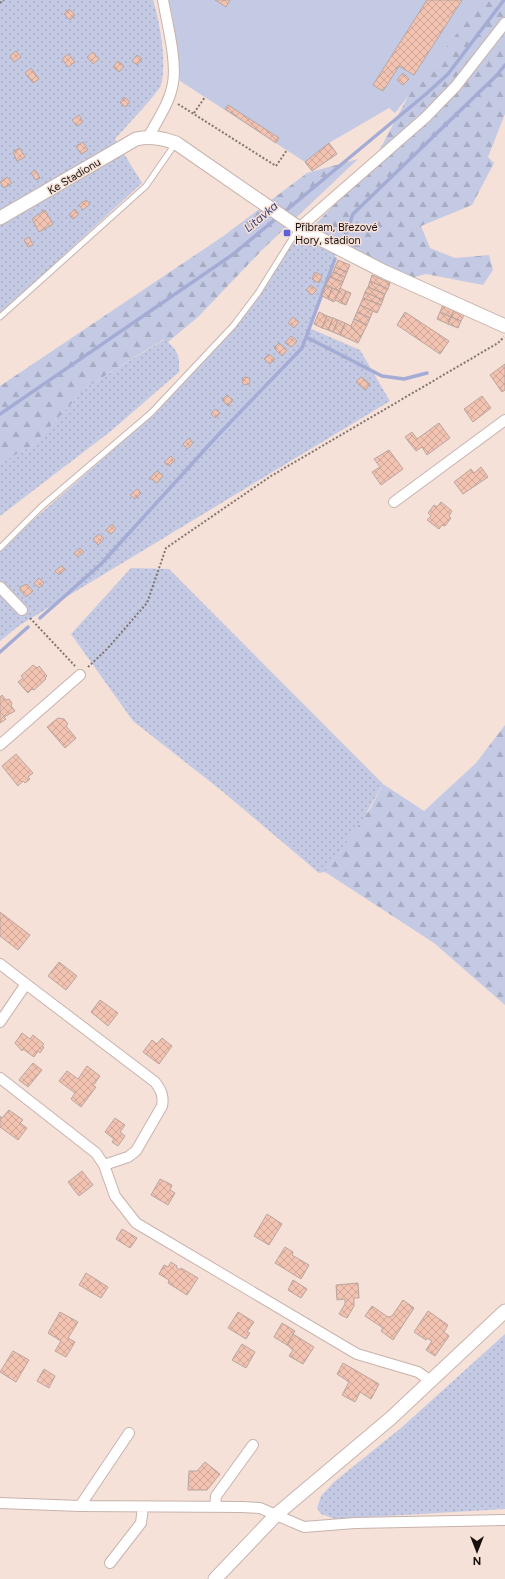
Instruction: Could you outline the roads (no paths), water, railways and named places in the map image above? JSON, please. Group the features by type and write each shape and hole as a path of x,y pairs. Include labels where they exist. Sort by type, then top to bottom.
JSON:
{"street":[{"path":"163,0 174,67 173,82 169,97 149,136 162,138 176,143 294,225 385,272 505,326"},
{"path":"294,225 426,117 456,86 505,23"},
{"name":"Ke Stadionu","path":"0,218 136,139 149,136"},
{"path":"394,502 505,420"},
{"path":"0,587 22,610"},
{"path":"0,745 80,675"},
{"path":"0,964 155,1082 161,1089 163,1098 162,1106 136,1151 128,1157 104,1165"},
{"path":"0,1022 26,984"},
{"path":"0,1078 96,1153 104,1165 116,1196 136,1223 357,1354 418,1372 431,1381"},
{"path":"215,1579 277,1514 431,1381 505,1311"},
{"path":"80,1506 129,1433"},
{"path":"215,1506 216,1496 253,1445"},
{"path":"0,1503 80,1506 215,1506 260,1508 277,1514 294,1524 304,1527 355,1523 505,1520"},
{"path":"110,1563 141,1524 143,1507"}],"lane":[{"path":"0,317 146,186 176,143"},
{"path":"0,548 42,506 151,413 233,326 258,293 294,225"}],"waterway":[{"name":"Litavka","path":"283,213 448,74 504,0"},
{"path":"344,239 353,214 496,76 505,65"},
{"name":"Litavka","path":"0,414 232,255 278,217"},
{"path":"40,618 101,564 219,434 302,348 335,259"},
{"path":"306,337 382,376 404,379 427,373"},
{"path":"0,652 28,627"}],"place":[{"name":"Příbram, Březové Hory, stadion","path":"287,233"}]}
